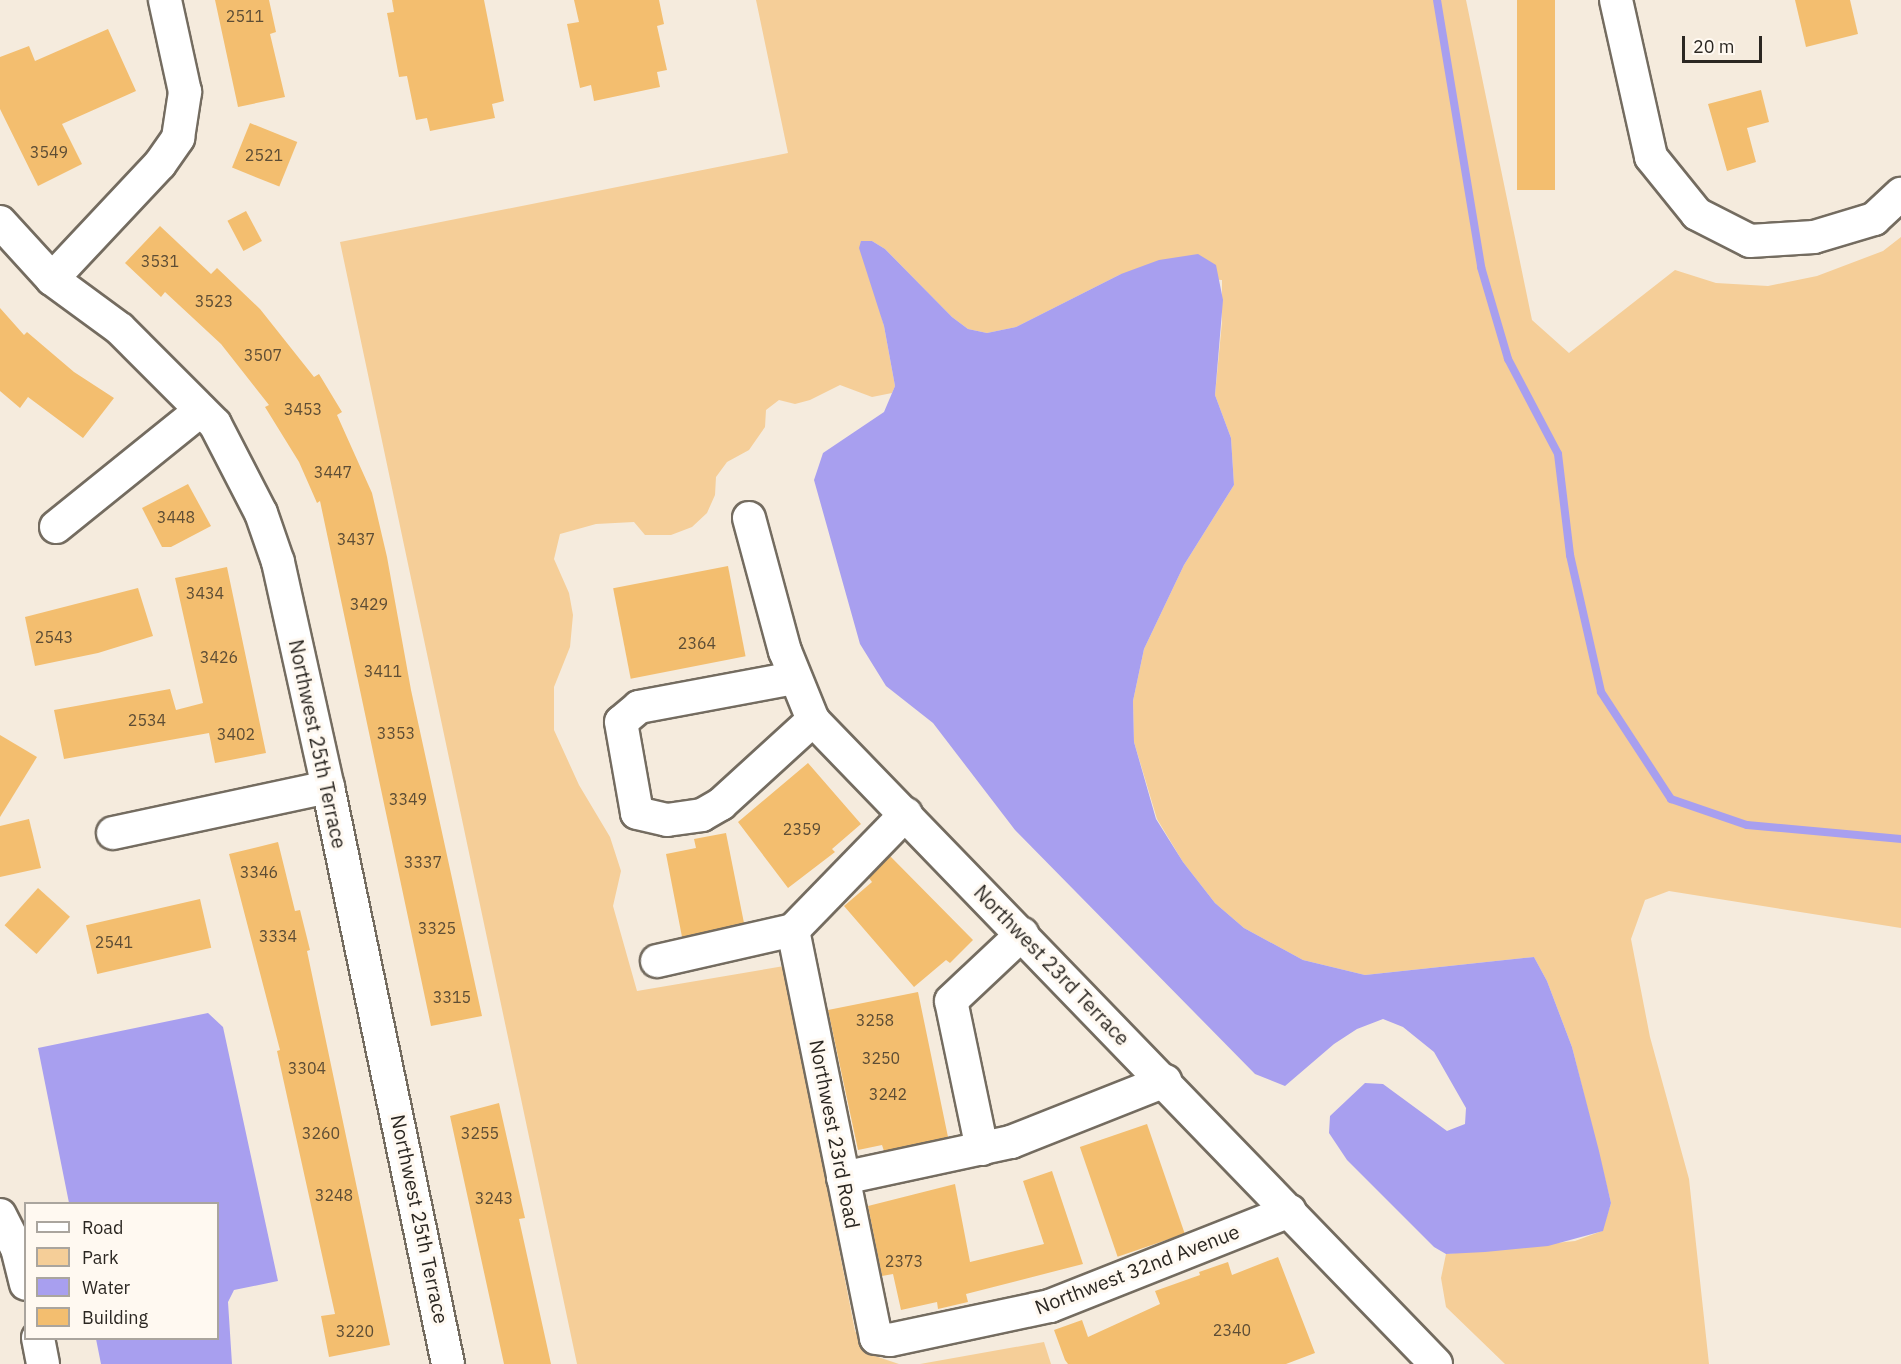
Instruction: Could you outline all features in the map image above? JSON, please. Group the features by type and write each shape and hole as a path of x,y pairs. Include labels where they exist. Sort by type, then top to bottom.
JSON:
{"street":[{"path":"52,279 160,164 178,138 184,92 165,0"},
{"path":"1616,0 1651,157 1697,214 1750,241 1814,237 1874,219 1901,194"},
{"name":"Northwest 25th Terrace","path":"0,222 52,279 120,329 214,424 261,513 278,562 328,788 448,1364"},
{"path":"56,526 201,410"},
{"name":"Northwest 23rd Terrace","path":"749,518 794,678 813,720 1290,1211 1421,1359"},
{"path":"794,678 639,707 621,722 637,813 667,820 702,815 721,804 813,720"},
{"path":"113,833 328,788"},
{"path":"657,961 793,930 906,814"},
{"name":"Northwest 23rd Road","path":"793,930 876,1338"},
{"path":"982,1149 951,1002 1022,934"},
{"path":"843,1178 982,1149 1032,1134 1165,1081"},
{"name":"Northwest 32nd Avenue","path":"876,1338 890,1340 1050,1306 1290,1211"},
{"path":"0,1215 17,1248 24,1276"},
{"path":"38,1340 43,1364"}],"green space":[{"path":"756,0 1466,0 1532,320 1569,353 1675,270 1716,283 1768,286 1817,276 1883,251 1901,237 1901,928 1669,891 1645,900 1631,939 1650,1037 1689,1179 1709,1364 1505,1364 1446,1307 1441,1278 1446,1254 1575,1241 1602,1231 1611,1203 1572,1047 1547,981 1534,957 1365,975 1303,960 1244,928 1215,903 1183,862 1157,819 1134,742 1133,701 1144,649 1184,565 1234,485 1231,438 1215,395 1222,322 1222,280 1121,274 1016,327 987,333 968,329 952,317 885,249 872,241 861,241 884,326 895,386 892,393 872,397 840,385 810,400 795,404 779,400 766,410 765,427 749,450 727,462 716,477 715,495 707,513 692,527 671,535 645,535 634,522 596,524 560,534 554,559 569,593 573,615 570,647 554,687 554,730 579,785 610,837 621,871 613,906 637,991 784,966 855,1331 875,1356 899,1364 577,1364 340,242 788,153"},
{"path":"1044,1342 1051,1364 920,1364"}],"water":[{"path":"861,241 872,241 885,249 952,317 968,329 987,333 1016,327 1121,274 1159,260 1198,254 1216,265 1223,300 1215,395 1231,438 1234,485 1184,565 1144,649 1133,701 1134,742 1156,819 1183,862 1215,903 1244,928 1303,960 1365,975 1534,957 1547,981 1572,1047 1599,1151 1611,1203 1603,1231 1548,1246 1485,1252 1446,1254 1434,1247 1347,1160 1329,1133 1330,1116 1365,1083 1383,1084 1447,1131 1465,1124 1466,1108 1434,1052 1403,1027 1383,1019 1357,1029 1334,1044 1285,1086 1255,1074 1015,830 933,723 886,686 860,644 814,480 823,453 884,412 895,386 884,326 859,248"},
{"path":"208,1013 223,1027 278,1281 234,1290 228,1302 232,1364 101,1364 96,1340 219,1340 219,1202 69,1202 38,1048"}],"building":[{"path":"215,0 269,0 276,32 270,34 285,97 238,107"},
{"path":"392,0 484,0 504,101 492,104 495,118 430,131 427,118 416,120 407,76 399,77 387,13 394,12"},
{"path":"574,0 659,0 664,24 657,26 667,70 657,72 660,87 594,101 591,85 580,88 567,24 579,22"},
{"path":"1517,0 1555,0 1555,190 1517,190"},
{"path":"1795,0 1850,0 1858,34 1806,47"},
{"path":"108,29 136,91 62,124 82,164 38,186 0,109 0,57 29,46 35,61"},
{"path":"1761,90 1769,122 1747,128 1756,162 1727,171 1708,104"},
{"path":"250,123 297,142 279,187 232,168"},
{"path":"246,211 262,241 243,251 227,221"},
{"path":"160,226 211,274 217,268 260,309 314,377 319,374 342,412 337,415 372,493 387,557 411,690 482,1016 431,1026 320,501 317,503 299,462 265,407 269,405 221,344 165,292 161,297 125,263"},
{"path":"0,308 24,335 27,332 74,372 114,398 83,438 28,397 20,408 0,391"},
{"path":"188,484 211,526 171,547 162,547 142,508"},
{"path":"728,566 746,656 631,679 613,588"},
{"path":"227,567 266,753 215,763 209,733 64,759 54,710 170,689 176,710 203,703 175,578"},
{"path":"138,588 153,636 98,653 35,666 25,617"},
{"path":"0,735 37,757 0,817"},
{"path":"808,763 861,824 832,849 835,852 788,888 738,822"},
{"path":"29,819 41,868 0,877 0,826"},
{"path":"726,833 744,923 682,937 666,854 696,848 694,839"},
{"path":"278,842 295,911 300,910 310,950 307,951 390,1345 329,1357 321,1316 335,1314 277,1051 280,1050 229,854"},
{"path":"890,856 973,940 950,963 946,960 914,987 844,906 872,882 869,878"},
{"path":"38,888 70,917 36,954 5,925"},
{"path":"200,899 211,948 97,974 86,925"},
{"path":"918,992 948,1137 884,1151 882,1145 858,1150 828,1010"},
{"path":"499,1103 525,1218 519,1219 551,1364 504,1364 450,1116"},
{"path":"1147,1124 1185,1234 1118,1257 1080,1147"},
{"path":"1052,1171 1083,1264 966,1294 968,1302 938,1309 937,1302 901,1310 893,1274 882,1276 868,1206 955,1184 970,1262 1044,1244 1023,1181"},
{"path":"1278,1257 1315,1353 1286,1364 1068,1364 1065,1360 1054,1330 1082,1320 1088,1337 1160,1304 1155,1291 1200,1275 1199,1272 1228,1262 1232,1275"}],"waterway":[{"path":"1437,0 1481,267 1508,359 1558,454 1570,555 1601,692 1671,799 1747,825 1901,839"}]}
